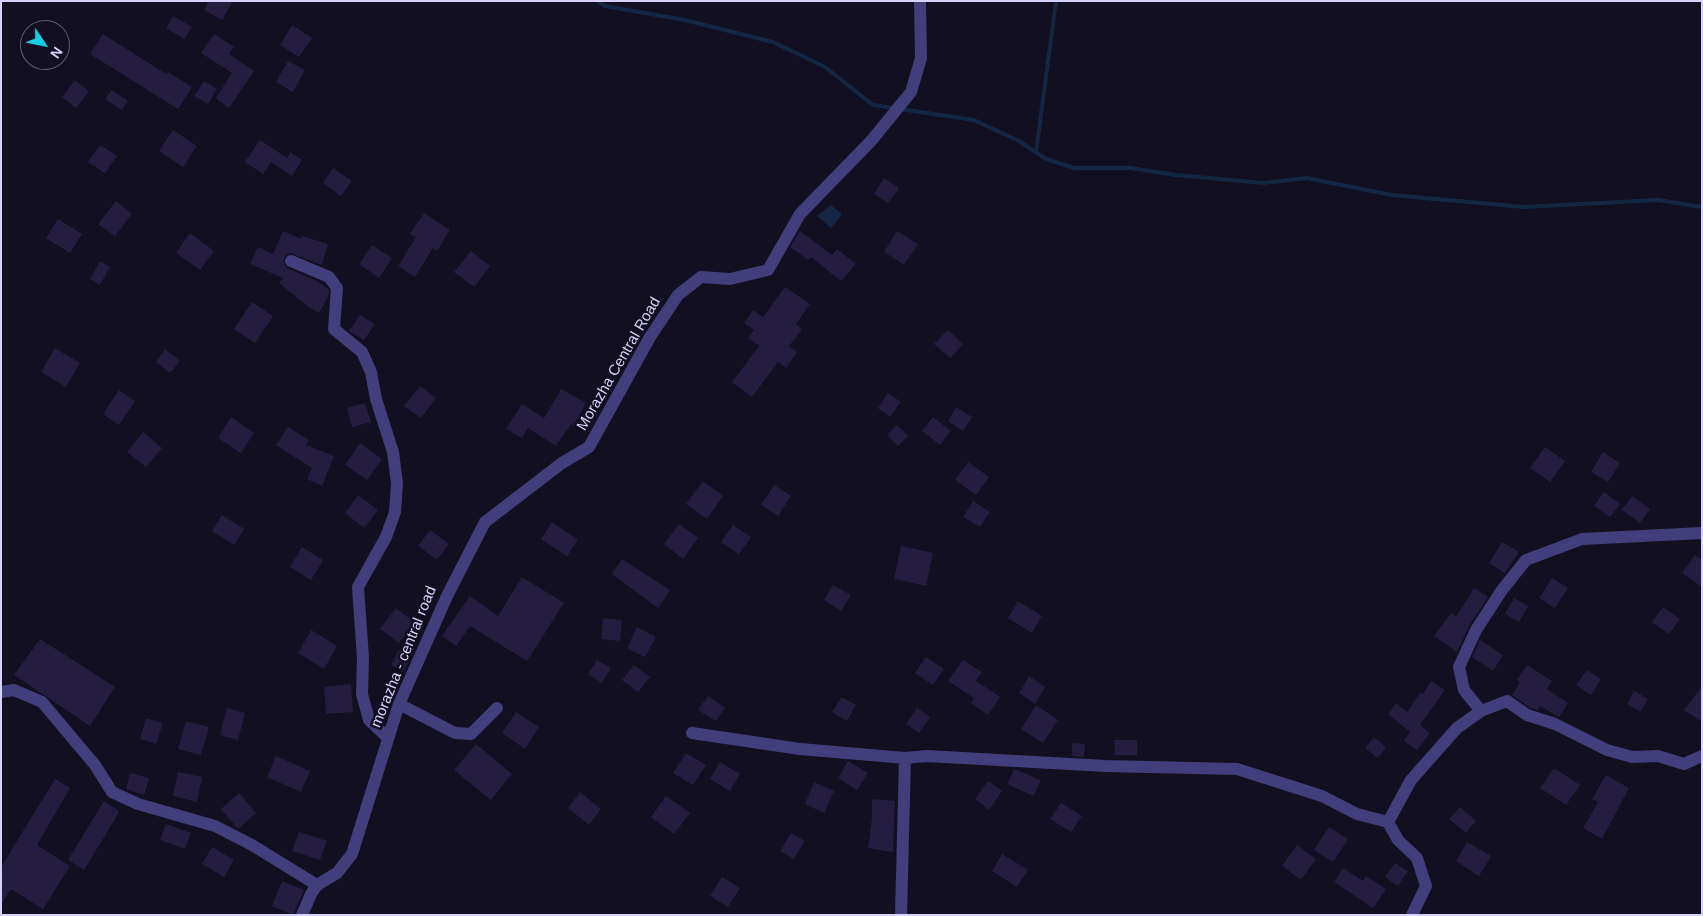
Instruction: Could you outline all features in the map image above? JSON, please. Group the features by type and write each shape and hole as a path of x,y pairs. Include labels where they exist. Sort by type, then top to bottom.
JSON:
{"street":[{"name":"Morazha Central Road","path":"562,463 589,447 650,337 678,295 701,277 730,279 768,270 800,214 871,141 911,92 921,58 920,1"},
{"path":"292,261 329,277 337,288 334,329 362,352 371,372 376,399 393,452 396,483 395,512 386,537 358,587 363,658 362,694 369,720 388,738"},
{"name":"morazha - central road","path":"302,915 310,894 317,885 337,873 352,854 399,704 447,596 485,522 562,463"},
{"path":"1481,711 1464,690 1460,668 1476,630 1502,590 1526,560 1582,539 1702,533"},
{"path":"1,692 14,690 42,702 96,765 112,792 138,804 215,826 252,845 317,885"},
{"path":"1388,822 1411,780 1457,728 1481,711 1507,701 1527,715 1555,724 1607,750 1632,757 1658,756 1684,764 1702,756"},
{"path":"399,704 455,733 471,734 497,708"},
{"path":"692,732 800,748 905,758 936,756 1106,766 1237,769 1322,796 1357,814 1388,822 1398,840 1417,858 1426,886 1412,915"},
{"path":"901,915 905,758"}],"water":[{"path":"831,205 842,214 831,228 817,216"}],"building":[{"path":"209,1 233,1 222,20 204,10"},
{"path":"173,16 192,27 184,39 166,28"},
{"path":"292,25 312,38 299,57 280,45"},
{"path":"103,34 166,74 168,72 192,87 178,109 90,54"},
{"path":"214,34 234,47 229,54 254,71 229,108 216,98 232,73 201,53"},
{"path":"288,61 305,70 293,92 276,82"},
{"path":"75,80 89,91 76,108 62,97"},
{"path":"204,81 217,89 208,104 194,96"},
{"path":"112,90 128,101 122,110 105,99"},
{"path":"173,130 197,146 183,167 159,151"},
{"path":"260,140 287,158 290,152 302,160 292,176 271,162 263,174 245,162"},
{"path":"100,145 117,156 105,173 88,162"},
{"path":"333,168 352,181 341,196 323,183"},
{"path":"884,178 899,188 888,203 874,194"},
{"path":"116,201 132,214 115,236 98,224"},
{"path":"424,213 450,230 437,251 433,248 415,277 398,266 416,237 410,234"},
{"path":"58,219 82,234 70,253 46,238"},
{"path":"283,231 301,239 302,236 328,244 322,265 290,253 286,255 283,262 287,268 317,281 329,290 328,297 319,313 279,283 283,278 250,264 258,247 273,254"},
{"path":"800,231 832,255 837,249 856,264 841,281 811,257 808,260 790,247"},
{"path":"897,231 918,244 904,265 884,252"},
{"path":"190,233 214,251 200,270 176,253"},
{"path":"372,245 392,258 379,278 359,264"},
{"path":"471,251 490,266 474,287 454,272"},
{"path":"100,261 110,267 100,285 90,279"},
{"path":"785,287 810,304 796,324 802,329 789,346 797,352 786,368 778,362 752,397 732,382 759,346 748,338 754,330 744,323 753,310 763,317"},
{"path":"252,302 273,316 255,343 234,329"},
{"path":"360,315 375,324 364,340 349,331"},
{"path":"948,330 963,344 950,358 934,344"},
{"path":"55,348 80,363 66,387 41,372"},
{"path":"165,349 180,361 170,373 156,362"},
{"path":"420,386 436,398 421,418 404,406"},
{"path":"561,389 586,403 573,426 571,424 556,446 528,428 522,438 506,429 522,404 544,418"},
{"path":"119,390 135,401 119,425 103,414"},
{"path":"888,393 901,402 890,417 878,408"},
{"path":"365,403 371,422 352,427 347,408"},
{"path":"956,407 972,417 963,431 948,421"},
{"path":"231,417 254,433 241,453 218,438"},
{"path":"933,417 951,431 940,445 922,431"},
{"path":"897,425 908,436 898,446 887,435"},
{"path":"288,427 309,440 306,445 334,456 322,486 307,479 312,468 276,445"},
{"path":"143,432 162,448 146,467 127,452"},
{"path":"360,443 382,459 367,480 345,465"},
{"path":"1545,447 1565,461 1550,482 1530,468"},
{"path":"1603,452 1620,463 1608,482 1591,472"},
{"path":"968,462 989,477 976,495 955,480"},
{"path":"703,481 723,496 707,519 686,504"},
{"path":"774,485 791,496 778,516 761,505"},
{"path":"1604,492 1620,504 1610,517 1594,506"},
{"path":"358,495 378,510 364,528 345,513"},
{"path":"1632,496 1650,509 1640,523 1622,510"},
{"path":"973,501 990,512 980,527 963,517"},
{"path":"222,515 244,529 234,545 212,531"},
{"path":"552,522 578,540 567,556 541,539"},
{"path":"679,524 698,538 683,559 664,544"},
{"path":"733,525 751,537 739,554 721,542"},
{"path":"430,530 449,544 437,560 418,546"},
{"path":"1502,542 1519,552 1505,573 1489,563"},
{"path":"901,546 933,553 926,586 894,579"},
{"path":"302,547 323,560 311,580 290,567"},
{"path":"1695,555 1702,560 1702,587 1682,573"},
{"path":"622,559 670,590 658,608 612,574"},
{"path":"522,577 564,603 527,661 470,626 456,646 442,636 470,596 498,616"},
{"path":"1552,578 1568,588 1555,608 1539,598"},
{"path":"833,585 851,595 841,611 824,600"},
{"path":"1474,588 1488,597 1469,626 1457,652 1434,636 1451,613 1456,617"},
{"path":"1514,598 1528,606 1519,622 1505,614"},
{"path":"1018,601 1042,616 1032,633 1008,618"},
{"path":"1663,607 1680,619 1669,634 1652,622"},
{"path":"396,608 415,623 399,643 380,629"},
{"path":"603,618 622,620 620,641 601,639"},
{"path":"637,627 656,637 645,657 627,648"},
{"path":"311,630 337,646 324,669 298,653"},
{"path":"40,639 115,687 90,726 14,675"},
{"path":"1480,640 1503,655 1493,671 1472,657"},
{"path":"399,650 411,657 403,672 391,665"},
{"path":"926,657 944,669 933,685 915,673"},
{"path":"597,660 611,668 602,683 588,674"},
{"path":"963,660 982,672 976,681 1000,697 988,715 971,703 974,698 948,681"},
{"path":"634,665 650,677 638,692 622,680"},
{"path":"1527,665 1552,681 1547,689 1568,703 1559,717 1540,706 1538,710 1531,708 1512,695 1520,682 1517,680"},
{"path":"1587,670 1601,679 1591,695 1576,685"},
{"path":"1029,676 1045,687 1035,704 1019,693"},
{"path":"1431,681 1445,690 1420,725 1430,733 1417,750 1404,741 1410,732 1388,714 1396,703 1407,712 1420,693 1423,694"},
{"path":"351,684 353,712 326,714 324,687"},
{"path":"1702,686 1702,722 1684,710"},
{"path":"387,687 396,690 388,713 379,710"},
{"path":"1634,691 1648,699 1641,712 1627,704"},
{"path":"708,696 725,708 716,721 698,710"},
{"path":"842,697 856,705 847,721 832,712"},
{"path":"1036,705 1058,720 1043,743 1021,729"},
{"path":"227,708 245,713 238,740 220,735"},
{"path":"917,708 930,717 919,733 906,724"},
{"path":"516,712 539,727 525,749 502,733"},
{"path":"146,718 163,723 156,744 140,739"},
{"path":"186,721 209,727 201,755 178,749"},
{"path":"1374,737 1386,747 1378,758 1365,748"},
{"path":"1114,740 1137,740 1137,755 1115,755"},
{"path":"1072,743 1085,744 1084,757 1072,756"},
{"path":"476,744 512,774 491,800 454,770"},
{"path":"686,753 706,765 693,785 673,773"},
{"path":"276,756 310,771 301,792 267,777"},
{"path":"848,761 868,773 857,790 838,778"},
{"path":"720,762 740,774 730,791 710,779"},
{"path":"1554,768 1580,785 1566,805 1540,788"},
{"path":"1014,769 1041,780 1033,796 1007,784"},
{"path":"178,772 202,777 197,802 173,796"},
{"path":"130,773 149,778 144,795 126,789"},
{"path":"1606,775 1629,788 1602,839 1583,828 1598,802 1592,799"},
{"path":"55,779 70,788 37,845 70,866 43,909 11,889 1,905 1,867"},
{"path":"988,781 1002,791 989,810 975,799"},
{"path":"814,782 834,791 824,813 805,804"},
{"path":"580,792 601,809 589,825 568,808"},
{"path":"239,793 256,813 238,829 221,809"},
{"path":"666,796 690,813 674,834 651,817"},
{"path":"872,799 895,801 893,852 868,848 872,818"},
{"path":"104,801 118,810 118,814 84,870 68,860"},
{"path":"1061,803 1082,816 1071,832 1050,819"},
{"path":"1460,807 1476,821 1466,833 1449,819"},
{"path":"166,824 191,833 185,849 160,840"},
{"path":"1329,827 1348,839 1333,862 1314,850"},
{"path":"299,832 327,841 320,860 292,851"},
{"path":"791,833 805,841 794,859 780,851"},
{"path":"1467,842 1491,856 1479,876 1456,861"},
{"path":"1297,845 1316,859 1301,880 1282,866"},
{"path":"212,847 234,860 224,877 202,864"},
{"path":"1002,854 1028,870 1017,887 992,871"},
{"path":"1395,863 1408,871 1398,886 1385,877"},
{"path":"1343,868 1363,881 1366,876 1386,889 1373,908 1334,882"},
{"path":"722,877 740,888 728,907 710,896"},
{"path":"282,881 304,890 293,915 272,906"}],"waterway":[{"path":"598,1 605,6 685,20 773,42 825,67 873,105 893,108"},
{"path":"1036,152 1056,1"},
{"path":"900,109 974,120 1019,141 1046,159 1074,168 1130,168 1176,175 1263,183 1307,178 1392,195 1524,207 1658,200 1702,207"}]}
